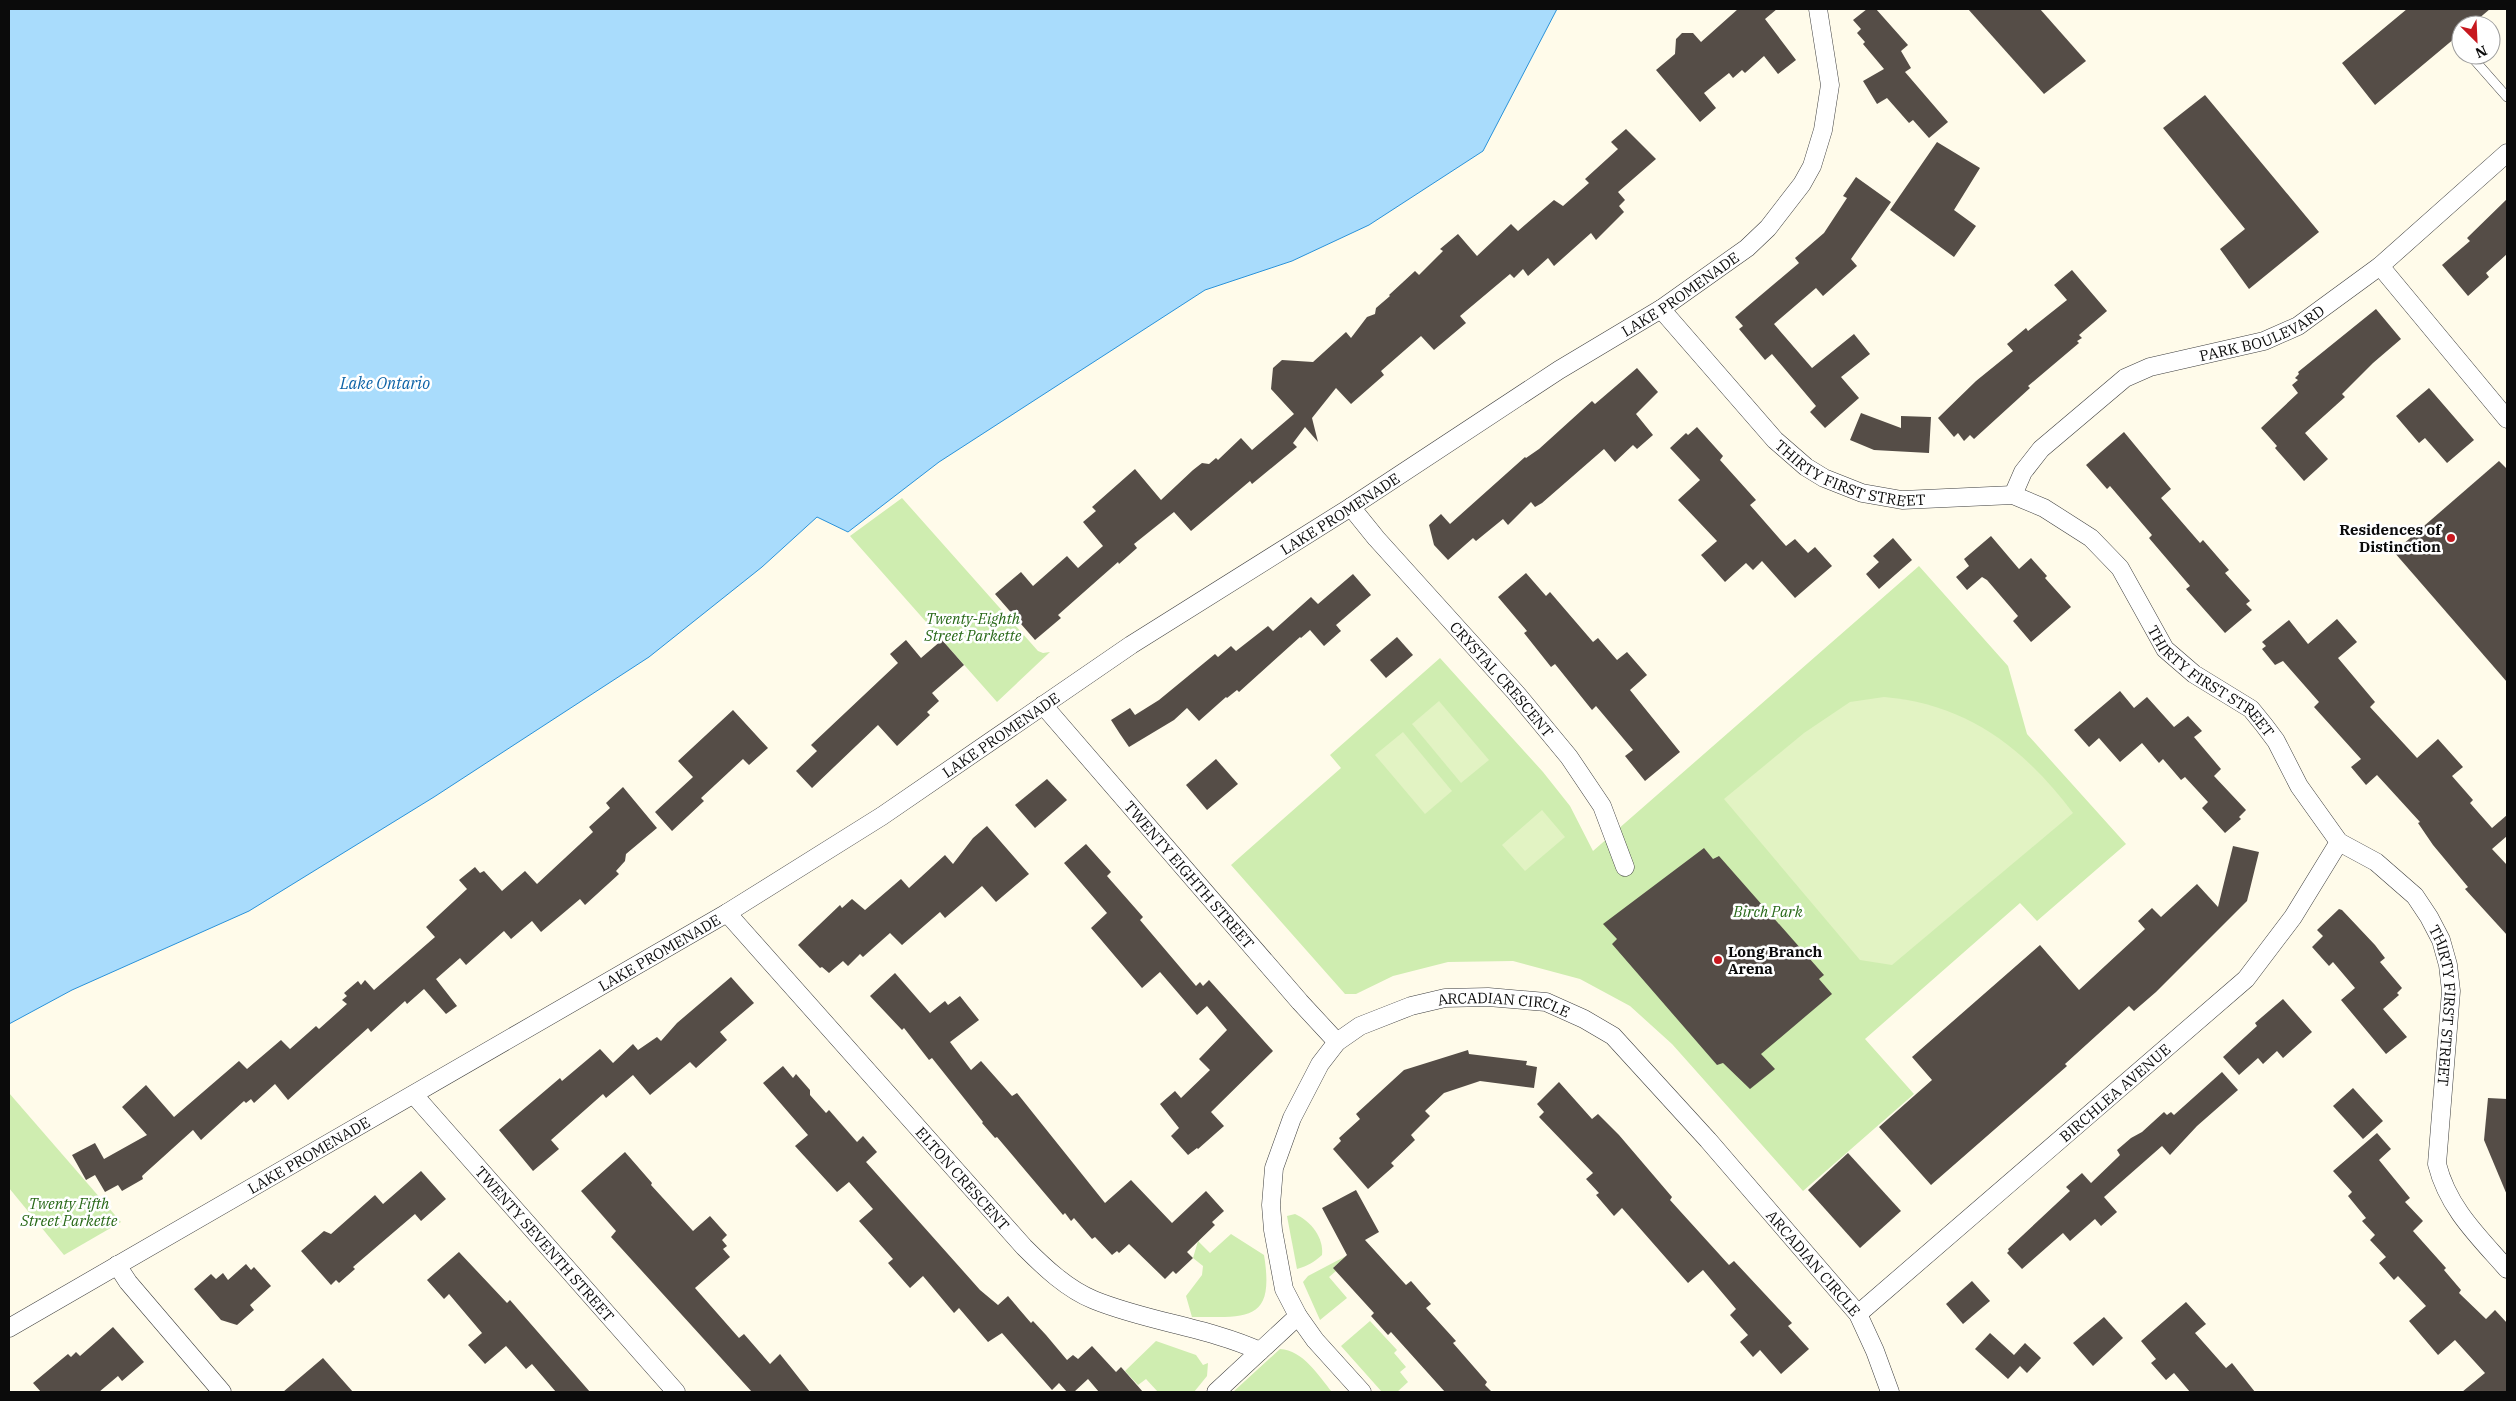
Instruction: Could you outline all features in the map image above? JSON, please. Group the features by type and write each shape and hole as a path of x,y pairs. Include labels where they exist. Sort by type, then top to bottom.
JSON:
{"street":[{"name":"LAKE PROMENADE","path":"9,1328 727,913 882,816 1131,645 1352,506 1559,370 1661,309 1754,242 1786,207 1812,166 1824,130 1830,85 1818,9"},
{"name":"PARK BOULEVARD","path":"2013,495 2023,472 2041,449 2124,378 2150,367 2264,341 2282,334 2324,309 2380,266 2507,152"},
{"path":"2380,266 2507,419"},
{"name":"THIRTY FIRST STREET","path":"1661,309 1776,440 1806,467 1824,478 1862,493 1902,500 2013,495 2044,508 2072,525 2107,553 2120,568 2166,649 2194,674 2251,709 2276,741 2299,786 2339,842 2376,862 2397,878 2415,896 2430,917 2448,965 2451,991 2437,1164 2442,1184 2452,1204 2464,1221 2507,1269"},
{"name":"CRYSTAL CRESCENT","path":"1352,506 1376,538 1510,686 1569,757 1602,806 1625,867"},
{"name":"TWENTY EIGHTH STREET","path":"1043,705 1300,1002 1338,1042"},
{"name":"BIRCHLEA AVENUE","path":"1858,1314 2246,979 2293,917 2339,842"},
{"name":"ELTON CRESCENT","path":"727,913 1024,1247 1051,1273 1093,1300 1170,1324 1234,1339 1260,1351"},
{"name":"ARCADIAN CIRCLE","path":"1362,1392 1315,1340 1298,1316 1284,1289 1275,1246 1271,1205 1274,1168 1292,1118 1320,1064 1338,1042 1360,1026 1411,1006 1445,998 1488,997 1546,1002 1584,1019 1613,1036 1708,1140 1858,1314 1875,1351 1890,1392"},
{"name":"TWENTY SEVENTH STREET","path":"414,1095 676,1392"},
{"path":"117,1265 128,1282 222,1392"},
{"path":"1216,1392 1298,1316"}],"lane":[{"path":"2479,65 2507,97"}],"green space":[{"name":"Twenty-Eighth Street Parkette","path":"902,498 1038,651 1043,653 1050,652 997,702 850,536"},
{"name":"Birch Park","path":"1919,566 2008,666 2027,734 2126,844 2037,921 2020,903 1865,1039 1914,1094 1803,1191 1672,1044 1630,1006 1580,979 1513,961 1448,962 1393,976 1356,994 1345,994 1231,865 1341,768 1330,755 1440,658 1543,772 1570,806 1593,851"},
{"path":"1884,697 1914,701 1942,709 1991,733 2034,768 2073,813 1892,965 1860,960 1724,799 1804,733 1850,702"},
{"path":"1439,701 1489,760 1461,783 1412,724"},
{"path":"1403,732 1452,791 1425,814 1375,755"},
{"path":"1542,810 1565,837 1525,871 1502,845"},
{"name":"Twenty Fifth Street Parkette","path":"9,1093 121,1222 64,1255 9,1188"},
{"path":"1295,1214 1306,1221 1319,1236 1322,1249 1322,1255 1308,1265 1297,1269 1287,1216"},
{"path":"1231,1234 1264,1255 1266,1277 1265,1293 1261,1304 1253,1311 1242,1315 1192,1317 1186,1296 1202,1275 1203,1266 1193,1258 1198,1241 1210,1253"},
{"path":"1346,1256 1334,1267 1336,1271 1329,1277 1347,1298 1320,1320 1303,1282 1308,1276"},
{"path":"1370,1321 1397,1350 1394,1353 1406,1367 1400,1372 1408,1382 1397,1392 1382,1392 1341,1346"},
{"path":"1156,1341 1196,1355 1203,1365 1208,1363 1207,1376 1194,1392 1158,1392 1146,1379 1138,1385 1125,1371"},
{"path":"1280,1349 1288,1350 1303,1359 1332,1392 1233,1392"}],"water":[{"name":"Lake Ontario","path":"9,9 1557,9 1483,151 1369,225 1292,261 1205,290 939,462 848,532 817,517 762,567 649,657 434,797 249,911 72,990 9,1024"}],"building":[{"path":"1738,9 1777,9 1765,19 1796,60 1778,74 1764,56 1745,73 1742,70 1733,78 1729,73 1704,93 1716,108 1700,122 1656,70 1675,54 1676,39 1682,33 1693,33 1701,42"},
{"path":"1867,9 1876,9 1908,45 1901,51 1911,68 1905,72 1948,122 1929,138 1913,120 1909,123 1887,98 1877,104 1863,81 1884,69 1863,44 1865,42 1857,33 1861,29 1853,20"},
{"path":"1968,9 2040,9 2086,61 2044,94"},
{"path":"2407,9 2490,9 2483,15 2451,15 2451,41 2375,105 2342,63"},
{"path":"2205,95 2319,232 2249,289 2220,249 2245,229 2163,128"},
{"path":"1626,129 1656,159 1618,192 1625,200 1619,206 1624,212 1596,240 1591,233 1554,266 1548,258 1528,276 1523,269 1514,278 1510,274 1460,316 1466,323 1434,350 1421,336 1381,371 1384,375 1351,404 1336,388 1312,418 1318,442 1305,427 1293,443 1297,447 1252,484 1250,481 1191,531 1174,512 1134,544 1137,548 1119,564 1118,562 1058,615 1061,618 1035,640 995,594 1021,572 1033,586 1067,556 1078,568 1103,546 1083,522 1096,511 1092,507 1135,469 1161,500 1202,463 1209,464 1216,458 1218,460 1241,438 1252,450 1294,414 1271,389 1273,368 1282,360 1313,362 1346,332 1351,338 1367,317 1375,314 1376,308 1389,295 1415,271 1419,275 1443,251 1440,249 1458,234 1477,256 1511,224 1518,231 1554,200 1563,206 1589,183 1585,179 1618,149 1611,142"},
{"path":"1937,142 1980,168 1954,210 1976,226 1954,257 1890,210"},
{"path":"1856,177 1891,202 1851,259 1857,266 1823,296 1816,288 1774,324 1812,368 1854,334 1870,354 1841,377 1859,398 1825,428 1810,412 1816,406 1772,354 1765,360 1739,329 1743,326 1735,317 1799,263 1795,258 1824,233 1847,198 1843,196"},
{"path":"2507,199 2507,254 2486,273 2489,277 2468,296 2442,265 2470,241 2467,238"},
{"path":"2072,270 2107,311 2079,335 2082,338 2077,341 2079,343 2028,386 2030,388 1974,439 1970,435 1964,441 1958,433 1954,437 1938,418 1976,381 2013,351 2007,344 2026,328 2028,331 2067,300 2054,285"},
{"path":"2376,309 2401,339 2373,363 2342,394 2345,397 2305,433 2328,459 2304,481 2275,448 2277,446 2261,428 2298,393 2292,385 2298,380 2295,378 2299,374 2298,372"},
{"path":"1637,368 1658,392 1636,414 1653,435 1637,449 1633,445 1615,462 1604,449 1542,503 1535,507 1531,502 1508,525 1503,519 1476,541 1473,538 1448,560 1434,545 1429,525 1441,514 1450,524 1525,457 1539,449 1592,401 1595,404"},
{"path":"2429,388 2474,440 2447,463 2425,438 2419,443 2396,416"},
{"path":"1861,413 1901,428 1901,416 1931,417 1929,453 1874,450 1850,440"},
{"path":"1697,427 1723,456 1720,460 1756,500 1750,505 1786,546 1795,539 1808,553 1815,547 1832,566 1795,598 1762,561 1753,570 1746,563 1725,582 1701,555 1717,541 1678,500 1700,480 1670,448 1686,433 1688,435"},
{"path":"2124,432 2171,489 2161,498 2200,543 2203,540 2229,570 2225,573 2250,601 2246,604 2252,610 2225,633 2186,589 2190,586 2149,538 2152,535 2110,486 2107,489 2086,465"},
{"path":"2499,461 2507,469 2507,682 2394,552"},
{"path":"1991,536 2019,569 2031,558 2047,576 2045,578 2071,607 2031,642 2013,621 2018,616 1987,580 1982,577 1967,590 1956,577 1969,566 1964,559"},
{"path":"1893,538 1912,560 1879,589 1866,574 1879,562 1873,556"},
{"path":"1526,573 1546,596 1550,592 1593,642 1598,638 1617,660 1627,652 1647,675 1630,690 1680,752 1645,781 1625,756 1633,750 1596,706 1592,710 1555,664 1551,667 1524,633 1527,631 1498,597"},
{"path":"1353,574 1371,595 1336,625 1341,631 1324,646 1310,630 1239,692 1237,690 1226,697 1199,721 1187,708 1174,720 1129,747 1111,720 1130,708 1135,715 1159,700 1215,654 1218,657 1231,646 1236,651 1268,626 1273,631 1311,597 1318,604"},
{"path":"2337,619 2357,642 2338,658 2375,702 2370,707 2417,758 2438,739 2463,767 2452,776 2473,800 2470,803 2492,828 2507,815 2507,836 2492,849 2507,865 2507,935 2465,889 2468,887 2433,845 2418,823 2420,822 2377,775 2366,785 2351,767 2361,759 2314,707 2319,702 2283,661 2275,665 2262,649 2266,646 2262,642 2289,620 2308,644"},
{"path":"1397,637 1413,655 1386,678 1370,660"},
{"path":"906,640 921,658 942,640 964,665 932,693 939,701 927,712 930,715 897,746 878,725 812,788 796,771 817,751 811,745 898,663 890,654"},
{"path":"2120,691 2134,708 2147,697 2174,727 2188,716 2202,731 2194,737 2221,769 2214,776 2246,810 2239,817 2241,819 2225,833 2202,808 2208,802 2185,777 2181,780 2163,759 2159,763 2142,743 2120,762 2099,738 2089,747 2074,730"},
{"path":"733,710 768,748 749,765 743,759 701,798 704,801 672,831 655,812 693,777 678,761"},
{"path":"1216,759 1238,784 1207,810 1186,785"},
{"path":"1047,779 1067,800 1035,828 1015,805"},
{"path":"623,787 657,828 626,854 625,861 616,871 619,874 585,905 580,899 541,932 532,921 511,939 504,931 466,965 460,958 436,979 457,1006 446,1014 424,989 407,1004 405,1001 371,1032 368,1028 288,1100 275,1084 254,1103 251,1099 246,1103 244,1101 201,1140 193,1130 142,1176 143,1179 122,1191 118,1185 105,1192 95,1175 86,1180 72,1155 95,1143 104,1159 147,1135 122,1107 146,1085 174,1117 239,1061 247,1069 281,1040 290,1049 316,1026 319,1029 347,1004 342,1000 347,996 344,993 358,981 361,985 365,980 374,990 435,937 426,927 467,889 459,880 475,867 480,873 484,871 502,891 525,871 537,884 593,832 589,827 610,808 606,803"},
{"path":"987,826 1029,874 996,902 982,886 945,918 940,912 902,945 890,933 863,957 860,954 848,966 843,961 829,973 822,967 820,968 798,945 840,905 842,908 852,899 865,910 901,879 909,888 945,855 953,864 973,838"},
{"path":"1086,844 1111,872 1107,876 1143,917 1140,920 1196,986 1200,982 1203,986 1209,980 1273,1051 1211,1112 1224,1126 1198,1149 1188,1155 1171,1136 1179,1128 1160,1104 1175,1091 1181,1098 1210,1070 1199,1059 1227,1030 1207,1006 1197,1015 1160,972 1142,988 1091,928 1107,913 1064,863"},
{"path":"2233,846 2259,852 2247,901 2156,992 2134,1011 2129,1006 2065,1064 2067,1066 1931,1185 1879,1127 1932,1080 1912,1057 2040,945 2079,990 2145,929 2138,921 2152,908 2161,917 2197,884 2218,907"},
{"name":"Long Branch Arena","path":"1704,848 1713,859 1719,856 1824,975 1819,979 1832,994 1761,1054 1775,1069 1750,1089 1723,1063 1717,1065 1612,944 1617,939 1603,924"},
{"path":"2339,909 2375,945 2385,958 2380,962 2402,988 2397,993 2399,995 2383,1009 2407,1037 2386,1054 2341,1000 2355,988 2333,962 2329,966 2312,947 2323,936 2317,930"},
{"path":"895,973 930,1013 945,1001 948,1005 960,996 979,1020 950,1042 971,1070 981,1061 1012,1096 1017,1093 1105,1203 1131,1180 1172,1223 1206,1191 1224,1211 1212,1222 1215,1225 1187,1252 1193,1258 1176,1274 1173,1271 1165,1279 1129,1244 1119,1253 1117,1251 1112,1255 1095,1237 1092,1239 1074,1218 1071,1221 1065,1213 1063,1215 997,1137 995,1138 982,1123 932,1058 929,1060 904,1028 902,1030 870,996"},
{"path":"731,977 754,1003 720,1032 727,1040 696,1068 690,1062 650,1095 633,1075 606,1098 603,1094 551,1140 559,1149 533,1171 499,1130 560,1078 562,1081 600,1049 613,1063 633,1044 638,1050 657,1037 661,1041 677,1023"},
{"path":"2283,999 2312,1032 2283,1058 2277,1051 2263,1064 2258,1058 2239,1075 2223,1057 2257,1026 2255,1023"},
{"path":"1468,1050 1469,1054 1527,1061 1526,1065 1537,1067 1534,1088 1480,1081 1444,1093 1425,1111 1430,1116 1411,1135 1415,1140 1391,1163 1394,1166 1368,1189 1333,1149 1341,1141 1339,1138 1360,1119 1356,1114 1404,1070"},
{"path":"783,1066 793,1078 796,1074 810,1090 810,1095 826,1113 829,1110 857,1142 863,1136 877,1152 866,1162 980,1290 998,1305 1008,1296 1031,1323 1033,1321 1046,1335 1067,1360 1073,1355 1078,1359 1092,1346 1116,1372 1121,1367 1143,1392 1099,1392 1088,1379 1074,1392 1067,1392 1059,1383 1052,1390 1002,1333 988,1342 959,1308 954,1313 923,1276 910,1288 888,1263 893,1259 859,1221 873,1209 849,1182 837,1192 795,1146 808,1135 763,1083"},
{"path":"2222,1072 2238,1090 2197,1126 2170,1155 2162,1146 2104,1197 2117,1212 2101,1226 2095,1219 2070,1241 2063,1233 2022,1269 2007,1253 2008,1249 2070,1191 2066,1187 2082,1173 2091,1183 2120,1155 2117,1150 2131,1138 2142,1132 2164,1112 2167,1115 2171,1112 2174,1115"},
{"path":"1559,1082 1592,1119 1598,1114 1619,1135 1672,1197 1670,1200 1729,1265 1734,1261 1792,1323 1788,1326 1809,1349 1781,1374 1760,1350 1753,1357 1740,1342 1748,1335 1730,1315 1736,1309 1703,1270 1688,1283 1622,1208 1614,1216 1596,1195 1599,1193 1586,1179 1593,1173 1539,1117 1544,1112 1537,1104"},
{"path":"2353,1088 2383,1121 2363,1139 2333,1106"},
{"path":"2488,1098 2507,1099 2507,1195 2484,1140"},
{"path":"2377,1133 2391,1149 2379,1160 2410,1198 2405,1202 2423,1221 2413,1231 2446,1268 2444,1270 2461,1290 2459,1293 2486,1319 2495,1310 2507,1323 2507,1392 2462,1392 2485,1373 2455,1340 2438,1355 2409,1321 2426,1306 2398,1276 2394,1280 2379,1263 2386,1257 2370,1240 2375,1235 2362,1221 2366,1218 2348,1196 2352,1192 2333,1171"},
{"path":"625,1152 652,1183 651,1185 693,1231 710,1216 727,1235 722,1240 727,1246 723,1249 730,1257 695,1288 739,1338 744,1334 770,1364 780,1354 810,1392 752,1392 611,1237 616,1231 581,1191"},
{"path":"1848,1153 1901,1211 1860,1248 1808,1190"},
{"path":"421,1171 446,1199 421,1221 415,1214 353,1267 355,1269 339,1283 336,1280 331,1285 301,1251 324,1231 331,1234 375,1195 383,1204"},
{"path":"1356,1190 1379,1232 1365,1240 1406,1285 1411,1281 1431,1304 1426,1308 1456,1341 1453,1343 1487,1382 1485,1385 1492,1392 1445,1392 1391,1332 1388,1335 1371,1316 1374,1313 1333,1268 1347,1255 1322,1208"},
{"path":"459,1252 507,1303 510,1300 590,1392 556,1392 532,1364 526,1369 506,1346 485,1364 468,1345 482,1333 449,1294 444,1299 427,1280"},
{"path":"246,1264 251,1270 254,1267 271,1286 250,1305 254,1310 237,1325 221,1320 194,1289 211,1274 216,1279 223,1273 228,1280"},
{"path":"1972,1281 1990,1301 1963,1324 1946,1304"},
{"path":"2186,1302 2206,1324 2195,1333 2226,1368 2232,1363 2255,1392 2190,1392 2174,1373 2166,1380 2151,1363 2156,1359 2141,1341"},
{"path":"2104,1317 2123,1338 2093,1366 2073,1343"},
{"path":"113,1327 144,1362 122,1381 118,1376 99,1392 41,1392 33,1383 68,1354 71,1357 76,1352 80,1356"},
{"path":"1990,1333 2014,1355 2025,1343 2041,1358 2027,1373 2020,1366 2008,1379 1975,1349"},
{"path":"323,1358 353,1392 283,1392"}],"place":[{"name":"Residences of Distinction","path":"2451,538"},
{"name":"Long Branch Arena","path":"1718,960"}]}
